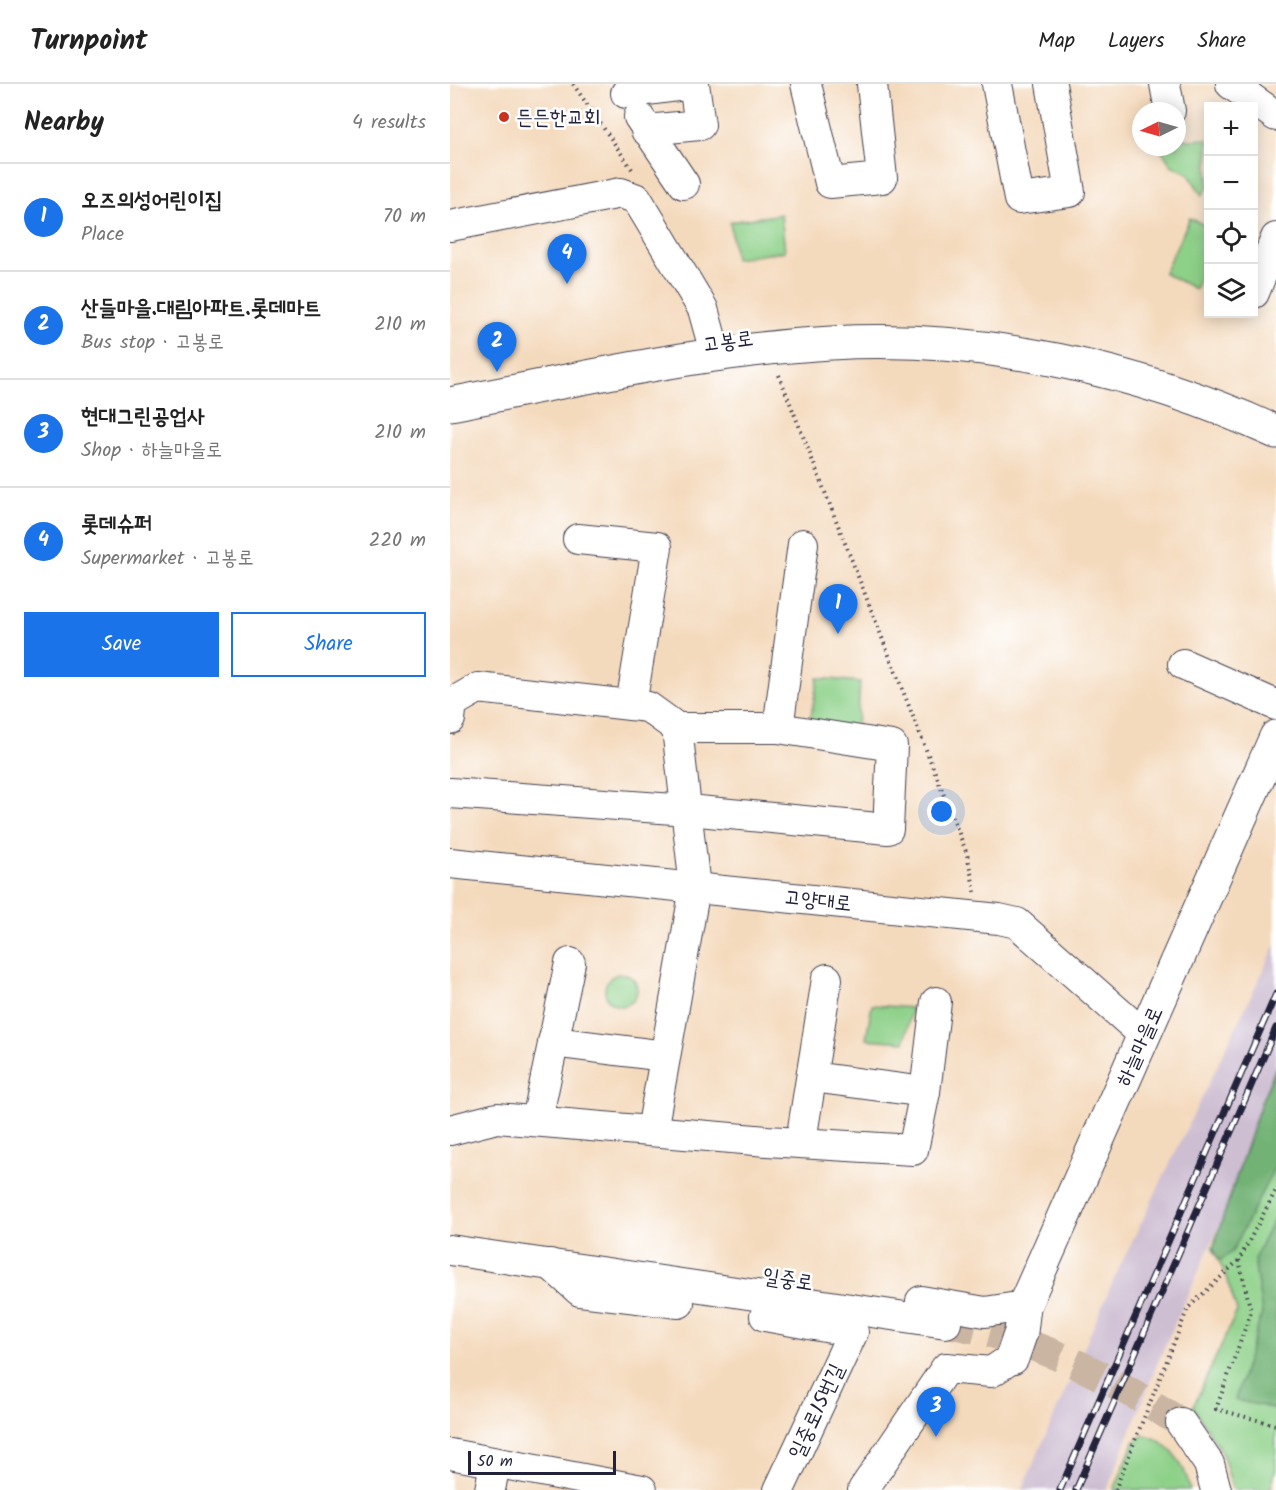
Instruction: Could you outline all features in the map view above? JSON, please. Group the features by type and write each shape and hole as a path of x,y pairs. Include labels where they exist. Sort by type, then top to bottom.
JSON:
{"main road":[{"name":"고봉로","path":"450,390 714,349 889,341 1007,342"},
{"path":"1007,342 1093,347 1173,369 1276,411"},
{"path":"1007,342 1091,366 1233,412 1276,432"},
{"name":"고봉로","path":"450,405 714,349"},
{"name":"하늘마을로","path":"1012,1358 1021,1332 1024,1306 1276,737"}],"street":[{"path":"646,130 700,125 694,84 624,88 646,130 684,184"},
{"path":"806,84 830,183 882,178 872,84"},
{"path":"997,84 1019,199 1071,192 1051,84"},
{"path":"1165,84 1168,102"},
{"path":"1231,84 1276,116"},
{"path":"450,226 621,193 637,199 703,309 714,349"},
{"path":"1258,283 1276,238"},
{"path":"578,539 657,547 631,705"},
{"path":"778,728 803,544"},
{"path":"1183,664 1276,705"},
{"path":"450,793 688,810 888,829 892,746 778,728 677,728 648,707 478,688 451,708"},
{"path":"652,1131 695,888 677,728"},
{"name":"고양대로","path":"450,863 999,918 1017,924 1144,1035"},
{"path":"537,1120 570,963"},
{"path":"801,1141 826,979"},
{"path":"450,1131 497,1118 913,1150 925,1092 936,1002"},
{"path":"553,1042 665,1056"},
{"path":"812,1077 925,1092"},
{"name":"일중로","path":"450,1251 946,1323"},
{"name":"일중로","path":"550,1264 598,1255 703,1266 985,1312 1024,1306"},
{"name":"일중로","path":"550,1264 580,1291 737,1311 853,1332"},
{"name":"일중로15번길","path":"779,1490 853,1332"},
{"path":"863,1490 946,1368 991,1372 1012,1358"},
{"path":"1181,1423 1209,1464 1216,1490"},
{"path":"450,1454 493,1476 642,1490"}],"path":[{"path":"573,84 635,174"},
{"path":"779,375 967,854 975,896"},
{"path":"1115,1490 1188,1308 1239,1260 1276,1190"},
{"path":"1239,1260 1251,1312 1216,1409 1276,1425"}],"shaded area":[{"path":"1276,944 1276,1101 1162,1352 1107,1490 1022,1490 1114,1279"}],"green space":[{"path":"1186,139 1204,139 1204,192 1202,195 1188,173 1171,165 1165,156 1186,156"},
{"path":"781,214 785,251 735,259 730,222"},
{"path":"1190,218 1204,225 1204,268 1195,289 1164,273"},
{"path":"818,678 860,682 857,728 810,721"},
{"path":"621,974 633,978 637,990 633,1002 621,1006 609,1002 605,990 609,978"},
{"path":"872,1005 912,1008 904,1042 866,1039"},
{"path":"1276,1067 1276,1469 1270,1490 1233,1490 1222,1452 1193,1407 1237,1311 1225,1274 1213,1248 1262,1100"},
{"path":"1276,1068 1276,1164 1232,1252 1219,1261 1213,1248 1262,1100"},
{"path":"1276,1215 1276,1409 1235,1400 1262,1313 1254,1259"},
{"path":"1143,1435 1152,1437 1168,1447 1180,1463 1190,1490 1114,1490 1134,1442"}],"tunnel":[{"path":"946,1323 978,1329 1039,1348 1098,1374 1181,1423"}],"railway":[{"path":"1060,1490 1276,994"},
{"path":"1076,1490 1276,1028"}],"place":[{"name":"든든한교회","path":"504,117"},
{"name":"롯데슈퍼","path":"567,284"},
{"name":"산들마을.대림아파트.롯데마트","path":"497,372"},
{"name":"오즈의성어린이집","path":"838,634"},
{"name":"현대그린공업사","path":"936,1437"}]}
